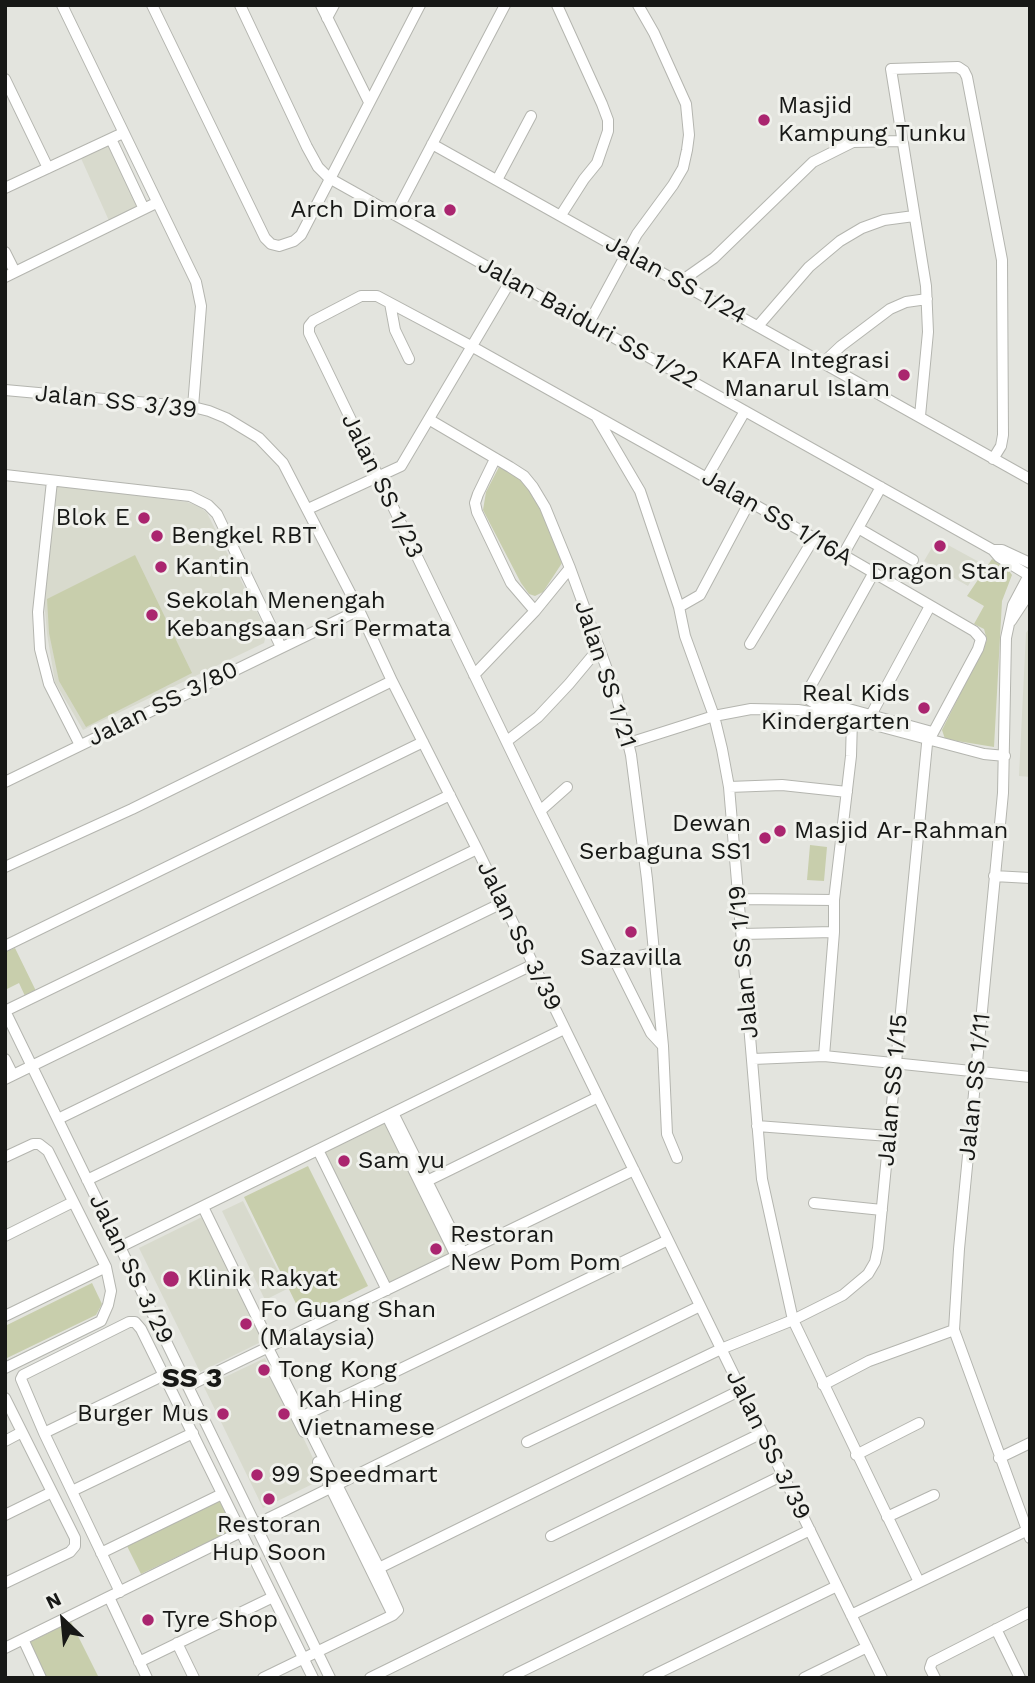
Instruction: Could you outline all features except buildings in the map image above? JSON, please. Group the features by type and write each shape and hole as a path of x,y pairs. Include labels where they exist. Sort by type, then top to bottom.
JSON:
{"street":[{"path":"62,5 196,282 201,306 193,407"},
{"path":"152,5 265,239 271,244 286,244 300,235 420,5"},
{"path":"240,5 307,147 318,167 330,178"},
{"path":"321,5 369,102"},
{"path":"327,19 334,5"},
{"path":"395,215 505,5"},
{"path":"557,5 608,120 606,141 597,163 561,215"},
{"path":"589,323 637,234 664,200 682,168 690,135 686,104 677,80 638,5"},
{"path":"920,416 928,345 927,299 891,68 958,67 964,71 1002,260 1003,435 1001,446 993,459"},
{"path":"5,79 48,168"},
{"path":"497,180 531,116"},
{"path":"5,188 123,133"},
{"path":"111,139 144,209"},
{"path":"680,282 714,258 813,162 853,142 902,141"},
{"name":"Jalan SS 1/24","path":"432,144 1030,479"},
{"name":"Jalan Baiduri SS 1/22","path":"330,178 993,550 1002,550 1023,561 1029,575"},
{"path":"5,252 10,274 156,203"},
{"path":"758,326 809,267 840,242 862,228 884,220 914,216"},
{"path":"308,509 401,466 511,279"},
{"name":"Jalan SS 1/23","path":"471,346 377,296 361,296 313,321 309,326 309,333 378,478 540,811 651,1033 663,1046"},
{"path":"824,362 890,309 906,302 927,299"},
{"path":"390,303 395,330 409,359"},
{"name":"Jalan SS 1/16A","path":"471,346 707,477 974,631 981,639 978,649 930,736"},
{"name":"Jalan SS 3/39","path":"5,390 193,407 226,418 265,443 283,463 477,849 882,1678"},
{"path":"707,477 745,411"},
{"name":"Jalan SS 1/19","path":"596,416 639,491 679,607 685,636 714,716 729,787 762,1179 793,1320 919,1582"},
{"name":"Jalan SS 1/21","path":"430,420 524,476 533,487 545,507 570,568 616,694 629,743 647,879 663,1046 667,1134 677,1158"},
{"path":"495,459 478,494 475,503 477,512 511,583 535,611"},
{"path":"5,475 190,496 208,505 217,514 281,647"},
{"path":"52,481 38,612 40,649 48,684 80,745"},
{"path":"843,555 881,487"},
{"path":"317,527 322,510 341,496"},
{"path":"679,607 700,595 749,503"},
{"path":"858,528 913,560"},
{"path":"750,644 814,538"},
{"path":"1023,561 1018,577 1023,600"},
{"path":"474,675 535,611 570,568"},
{"path":"873,574 809,689 808,699 816,704 870,715 984,754 1005,756"},
{"name":"Jalan SS 1/11","path":"1023,600 1029,575"},
{"name":"Jalan SS 1/11","path":"1029,1533 999,1458 954,1330 959,1249 1005,756 1005,662 1008,624 1030,592"},
{"path":"870,715 929,606"},
{"name":"Jalan SS 3/80","path":"5,782 359,610"},
{"path":"508,741 554,700 599,648"},
{"path":"5,867 132,809 392,681"},
{"path":"629,743 714,716 751,709 786,710 852,719 930,736"},
{"path":"824,1056 834,900 847,792 852,719"},
{"name":"Jalan SS 1/15","path":"527,1442 721,1349 793,1320 843,1295 868,1274 875,1262 930,736"},
{"path":"5,946 423,741"},
{"path":"729,787 782,785 847,792"},
{"path":"540,811 567,787"},
{"path":"5,1011 450,795"},
{"path":"5,1059 9,1077 477,849"},
{"path":"995,876 1030,878"},
{"path":"738,899 834,900"},
{"path":"58,1119 502,903"},
{"path":"742,934 834,932"},
{"path":"615,961 654,953"},
{"path":"87,1180 532,965"},
{"name":"Jalan SS 3/29","path":"5,1011 330,1678"},
{"path":"120,1247 564,1029"},
{"path":"753,1059 824,1056 1030,1077"},
{"path":"427,1181 598,1097"},
{"path":"390,1114 427,1181 459,1255"},
{"path":"390,1114 459,1255"},
{"path":"757,1126 889,1136"},
{"path":"5,1157 33,1144 39,1144 48,1151 106,1267 111,1291 101,1321 5,1368"},
{"path":"315,1151 384,1291"},
{"path":"188,1387 634,1170"},
{"path":"5,1236 73,1202"},
{"path":"814,1203 882,1210"},
{"path":"203,1207 393,1615"},
{"path":"303,1416 668,1240"},
{"path":"5,1316 106,1267"},
{"path":"5,1648 700,1306"},
{"path":"120,1591 23,1389 21,1379 130,1322 135,1322 141,1329 313,1678"},
{"path":"823,1385 869,1361 954,1330"},
{"path":"264,1678 393,1615 398,1606 333,1485 303,1416 267,1348"},
{"path":"44,1433 164,1376"},
{"path":"379,1568 741,1390"},
{"path":"5,1398 75,1538 75,1546 70,1552 5,1583"},
{"path":"856,1455 919,1423"},
{"path":"5,1441 22,1432"},
{"path":"72,1491 193,1433"},
{"path":"551,1536 762,1433"},
{"path":"999,1458 1030,1443"},
{"path":"370,1678 783,1475"},
{"path":"5,1515 52,1492"},
{"path":"101,1553 222,1494"},
{"path":"887,1517 934,1494"},
{"path":"508,1678 810,1531"},
{"path":"851,1615 1029,1533"},
{"path":"648,1678 837,1586"},
{"path":"109,1597 147,1678"},
{"path":"139,1662 273,1597"},
{"path":"935,1678 930,1664 1030,1612"},
{"path":"996,1629 1020,1678"},
{"path":"23,1639 41,1678"},
{"path":"177,1643 194,1678"},
{"path":"804,1678 867,1647"}],"shaded area":[{"path":"110,142 140,208 110,223 80,156"},
{"name":"Sekolah Menengah Kebangsaan Sri Permata","path":"55,485 187,502 200,507 207,513 267,632 264,643 83,730 55,682 47,634 44,599"},
{"path":"937,539 981,563 968,586 924,561"},
{"path":"1030,627 1030,777 1019,776 1026,633"},
{"path":"385,1123 450,1255 387,1286 322,1154"},
{"path":"243,1201 287,1289 265,1300 222,1211"},
{"path":"204,1216 265,1340 200,1372 139,1248"},
{"path":"265,1358 323,1479 263,1508 204,1387"}],"green space":[{"path":"500,465 520,476 541,507 562,563 543,592 535,596 529,594 521,583 483,510 486,492"},
{"path":"135,555 192,673 86,727 59,681 49,633 47,599"},
{"path":"992,559 1007,568 1012,575 1002,601 994,747 945,739 942,730 987,640 984,629 974,624 984,606 967,596"},
{"path":"810,845 827,847 824,881 807,880"},
{"path":"15,948 36,991 25,996 19,983 5,990 5,952"},
{"path":"308,1166 368,1286 303,1318 244,1197"},
{"path":"92,1283 102,1304 96,1315 5,1359 5,1326"},
{"path":"220,1498 235,1529 141,1574 126,1544"},
{"path":"71,1622 99,1678 43,1678 26,1644"}],"place":[{"name":"Masjid Kampung Tunku","path":"764,120"},
{"name":"Arch Dimora","path":"450,210"},
{"name":"KAFA Integrasi Manarul Islam","path":"904,375"},
{"name":"Blok E","path":"144,518"},
{"name":"Bengkel RBT","path":"157,536"},
{"name":"Dragon Star","path":"940,546"},
{"name":"Kantin","path":"161,567"},
{"name":"Sekolah Menengah Kebangsaan Sri Permata","path":"152,615"},
{"name":"Real Kids Kindergarten","path":"924,708"},
{"name":"Masjid Ar-Rahman","path":"780,831"},
{"name":"Dewan Serbaguna SS1","path":"765,838"},
{"name":"Sazavilla","path":"631,932"},
{"name":"Sam yu","path":"344,1161"},
{"name":"Restoran New Pom Pom","path":"436,1249"},
{"name":"Klinik Rakyat","path":"171,1279"},
{"name":"Fo Guang Shan (Malaysia)","path":"246,1324"},
{"name":"Tong Kong","path":"264,1370"},
{"name":"Burger Mus","path":"223,1414"},
{"name":"Kah Hing Vietnamese","path":"284,1414"},
{"name":"99 Speedmart","path":"257,1475"},
{"name":"Restoran Hup Soon","path":"269,1499"},
{"name":"Tyre Shop","path":"148,1620"}],"district":[{"name":"SS 3","path":"192,1379"}]}
